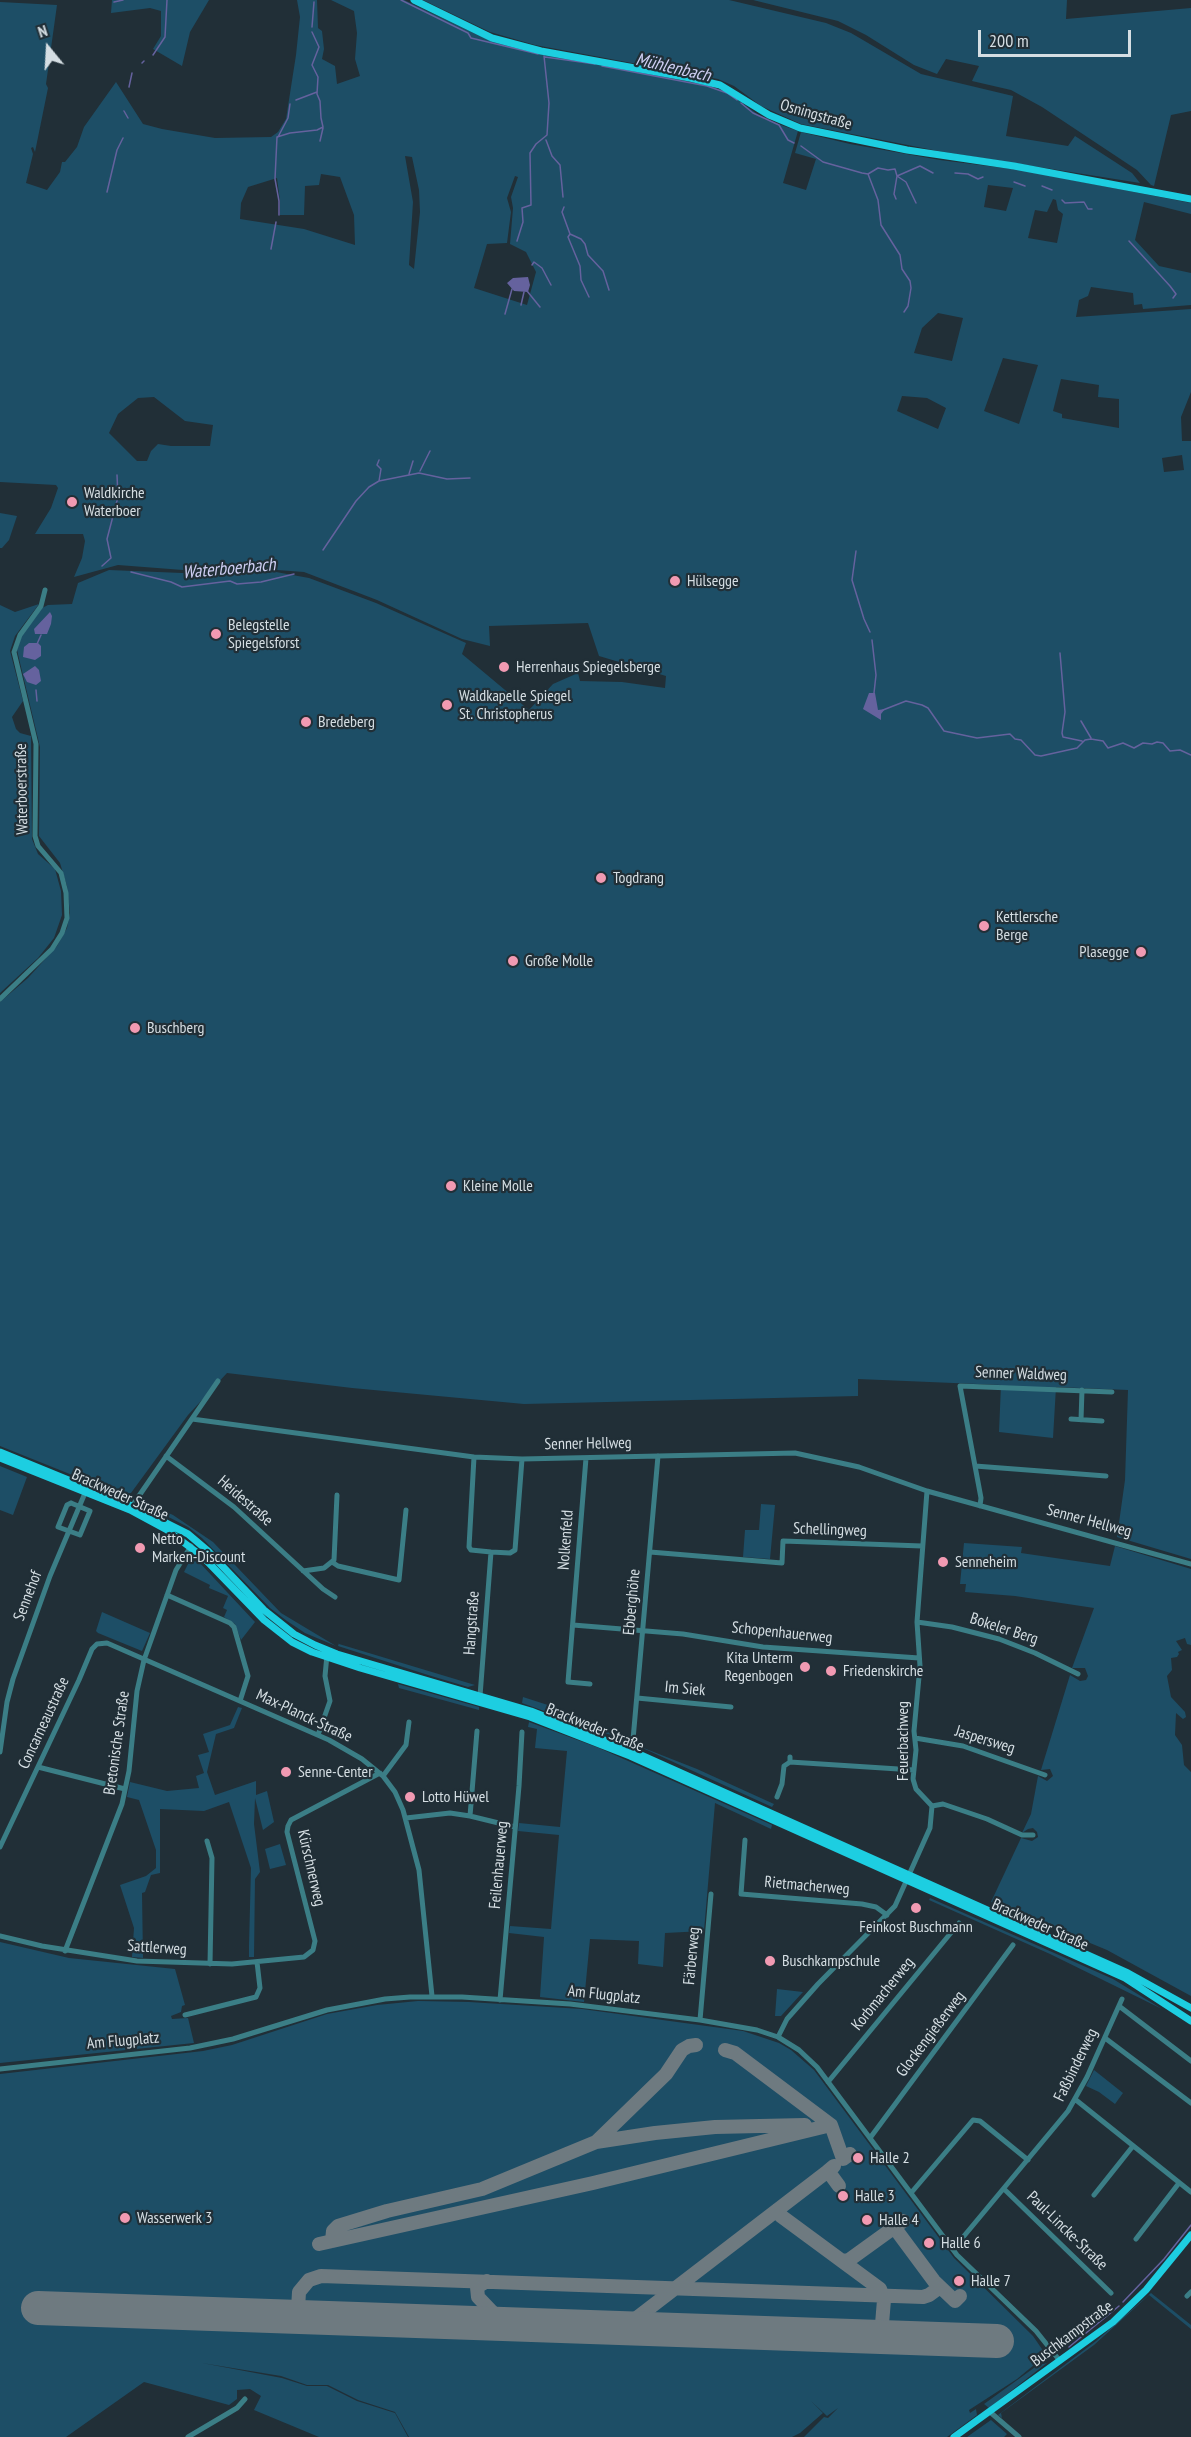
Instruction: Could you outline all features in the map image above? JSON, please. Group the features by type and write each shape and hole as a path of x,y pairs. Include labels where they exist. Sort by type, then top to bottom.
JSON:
{"main road":[{"name":"Osningstraße","path":"414,0 492,38 541,51 720,85 769,115 812,131 907,150 1034,169 1191,199"},
{"name":"Brackweder Straße","path":"0,1452 171,1524 193,1543 270,1625 292,1642 568,1730 1128,1973 1191,2008"},
{"name":"Brackweder Straße","path":"0,1458 158,1524 193,1543"},
{"name":"Brackweder Straße","path":"328,1654 480,1696 560,1721 632,1751 1125,1978 1191,2022"},
{"name":"Buschkampstraße","path":"954,2437 1060,2361 1126,2309 1158,2276 1191,2235"}],"street":[{"name":"Waterboerstraße","path":"0,999 52,949 62,933 67,918 66,892 61,873 38,846 35,836 36,744 14,652 20,635 41,606 45,590"},
{"path":"132,1506 218,1381"},
{"name":"Senner Waldweg","path":"975,1466 960,1386 1112,1392"},
{"name":"Senner Waldweg","path":"1081,1420 1082,1390"},
{"name":"Senner Hellweg","path":"192,1419 474,1457 522,1459 795,1453 859,1467 927,1491 1191,1564"},
{"path":"1071,1419 1102,1421"},
{"name":"Heidestraße","path":"166,1456 234,1507 323,1589 335,1597"},
{"name":"Ebberghöhe","path":"632,1751 658,1456"},
{"path":"474,1457 469,1547 471,1550 510,1553 515,1550 522,1459"},
{"name":"Nolkenfeld","path":"586,1458 568,1682 590,1684"},
{"path":"980,1506 981,1498 975,1466 1106,1476"},
{"name":"Feuerbachweg","path":"927,1491 917,1622 919,1658 914,1770 916,1789 932,1806"},
{"name":"Sennehof","path":"0,1752 3,1706 26,1640 85,1493"},
{"path":"303,1571 317,1570 332,1563 336,1552 337,1495"},
{"name":"Sennehof","path":"69,1532 58,1525 68,1503 79,1506"},
{"path":"69,1532 82,1534 91,1513 79,1506"},
{"path":"332,1563 399,1580 406,1510"},
{"name":"Schellingweg","path":"650,1552 782,1563 783,1542 922,1546"},
{"name":"Bretonische Straße","path":"65,1951 121,1808 137,1691 144,1660 176,1570 193,1543"},
{"name":"Hangstraße","path":"480,1696 491,1552"},
{"path":"167,1595 230,1623 234,1627 248,1676 240,1701"},
{"name":"Bokeler Berg","path":"917,1622 952,1627 999,1640 1035,1653 1078,1674"},
{"path":"573,1625 642,1631"},
{"name":"Schopenhauerweg","path":"642,1631 683,1634 763,1647 919,1658"},
{"name":"Max-Planck-Straße","path":"97,1644 107,1643 318,1735 351,1752 382,1774 394,1792 406,1818 422,1885 432,1996"},
{"name":"Concarneaustraße","path":"0,1847 92,1649 97,1644"},
{"path":"318,1735 330,1701 325,1676 328,1654"},
{"name":"Im Siek","path":"637,1698 731,1707"},
{"path":"382,1774 406,1745 409,1722"},
{"path":"470,1816 477,1731"},
{"name":"Feilenhauerweg","path":"500,2000 522,1732"},
{"name":"Jaspersweg","path":"915,1738 963,1746 1045,1775"},
{"path":"777,1797 782,1784 784,1766 790,1759 914,1770"},
{"path":"38,1767 125,1789"},
{"name":"Kürschnerweg","path":"313,1950 314,1937 287,1832 288,1826 291,1820 382,1774"},
{"path":"778,2037 787,2019 818,1984 897,1903 930,1828 932,1806 943,1804 987,1819 1022,1835 1033,1835"},
{"path":"406,1818 441,1813 470,1816 516,1827"},
{"name":"Rietmacherweg","path":"745,1840 741,1894 876,1907 887,1915"},
{"path":"207,1841 212,1858 210,1965"},
{"name":"Färberweg","path":"700,2020 711,1894"},
{"name":"Korbmacherweg","path":"828,2082 958,1923"},
{"name":"Sattlerweg","path":"0,1936 65,1951 137,1961 210,1965 304,1957 313,1950"},
{"name":"Glockengießerweg","path":"870,2138 1013,1945"},
{"path":"185,2015 256,1997 260,1988 257,1962"},
{"name":"Am Flugplatz","path":"0,2068 190,2048 233,2039 307,2015 358,2003 432,1996 599,2007 747,2027 778,2037 808,2058 952,2248 1035,2331 1060,2361"},
{"name":"Faßbinderweg","path":"952,2248 1004,2189 1076,2100 1122,1999"},
{"path":"1119,2006 1191,2061"},
{"path":"1105,2037 1191,2103"},
{"path":"1076,2100 1191,2192"},
{"path":"911,2193 973,2120 980,2121 1028,2160"},
{"path":"1094,2195 1133,2146"},
{"path":"1136,2238 1179,2182"},
{"name":"Paul-Lincke-Straße","path":"1004,2189 1111,2293"},
{"path":"188,2437 237,2408 245,2400"},
{"path":"990,2412 1020,2437"}],"shaded area":[{"path":"112,0 209,0 190,32 182,66 153,49 161,36 161,11 150,8 111,13"},
{"path":"297,0 317,0 318,28 322,31 324,49 322,59 335,66 337,84 360,76 355,59 357,33 354,11 331,0 404,0 491,41 709,86 727,92 764,119 798,131 783,183 806,190 816,159 795,153 801,132 850,144 940,160 1020,170 1191,203 1191,214 1144,202 1135,240 1159,266 1191,273 1191,305 1143,309 1142,304 1134,305 1133,293 1091,287 1088,296 1079,300 1076,317 1191,309 1191,392 1181,417 1182,441 1191,441 1191,1559 1117,1537 1125,1480 1128,1390 1056,1387 1053,1438 999,1432 1001,1385 858,1379 858,1396 524,1404 352,1388 227,1373 188,1415 131,1493 122,1495 0,1446 0,1002 28,978 57,946 67,928 70,913 67,886 60,863 39,836 40,747 17,650 22,635 42,608 48,605 72,604 78,583 109,570 182,573 276,572 309,578 376,603 466,643 462,654 529,710 553,684 578,673 580,681 622,682 665,688 666,676 599,656 588,623 489,626 490,646 462,639 377,600 304,572 183,570 118,565 74,577 82,558 85,541 83,534 35,534 51,508 58,488 56,485 0,482 0,2 57,5 46,84 48,88 35,152 33,147 31,148 33,154 26,183 47,190 60,172 62,162 65,162 77,147 84,127 116,82 143,124 215,138 271,137 278,132 286,119 300,17","holes":["405,156 412,157 419,190 420,212 414,269 409,265 413,202","321,174 340,177 354,215 355,245 304,229 240,219 241,203 248,187 277,178 280,215 304,215 305,186 319,185","515,176 518,177 511,197 513,208 510,244 526,252 536,272 527,305 474,288 487,244 507,243 511,212 507,198","988,185 1013,188 1006,211 984,207","1053,199 1056,200 1058,210 1063,214 1057,243 1028,238 1035,210 1047,212","938,313 963,318 952,361 914,353 922,328","1003,358 1038,365 1019,424 984,411","1061,379 1099,385 1098,397 1119,399 1119,428 1062,418 1062,414 1053,411","902,396 927,398 946,408 938,429 897,411","154,397 185,421 213,425 210,446 158,444 151,451 147,461 137,461 109,433 118,414 138,398","1182,455 1184,470 1164,472 1162,458"]},
{"path":"423,0 729,0 826,23 851,33 921,74 1013,96 1006,136 1068,146 1075,136 1132,173 1140,183 938,151 801,124 761,106 734,86 718,79 535,45 490,32"},
{"path":"753,0 1067,0 1066,19 1191,8 1191,111 1171,115 1154,186 1137,170 1042,107 1011,90 972,81 979,66 946,59 937,74 914,65 866,35 838,21"},
{"path":"528,277 530,285 528,292 514,291 507,283 513,278"},
{"path":"0,513 17,516 9,540 2,548 0,548"},
{"path":"39,604 15,636 10,651 23,701 12,717 20,733 31,736 32,839 38,854 55,869 61,891 62,915 54,938 38,958 0,993 0,605 15,612"},
{"path":"50,612 51,624 47,634 35,634 34,629"},
{"path":"29,643 38,643 41,646 41,656 35,660 23,657 24,647"},
{"path":"35,666 39,670 41,681 36,685 27,682 23,674"},
{"path":"869,693 875,693 878,710 885,709 881,714 881,720 863,709"},
{"path":"0,1466 27,1477 13,1515 0,1510"},
{"path":"140,1500 173,1515 213,1542 281,1613 336,1646 305,1633 287,1621 270,1608 202,1538 188,1527"},
{"path":"761,1504 775,1505 770,1559 743,1557 745,1530 759,1530"},
{"path":"964,1543 1022,1547 1021,1553 1110,1566 1115,1546 1191,1569 1191,1645 1187,1644 1185,1638 1176,1641 1182,1650 1178,1652 1177,1657 1171,1658 1172,1670 1167,1676 1171,1697 1185,1712 1186,1717 1183,1719 1176,1713 1175,1735 1182,1745 1184,1765 1191,1772 1191,1996 1107,1950 991,1902 1021,1838 1032,1841 1038,1837 1033,1828 1022,1833 1031,1814 1038,1776 1047,1781 1053,1776 1050,1769 1041,1770 1070,1675 1080,1681 1086,1680 1088,1676 1085,1668 1072,1668 1094,1608 1015,1596 965,1592 966,1584 960,1584"},
{"path":"192,1561 199,1562 255,1622 241,1640 235,1624 224,1617 227,1610 223,1608 228,1596 209,1588 210,1585 184,1572"},
{"path":"102,1612 150,1633 142,1651 98,1633 96,1631"},
{"path":"339,1643 475,1685 468,1687 428,1675 338,1646"},
{"path":"398,1684 479,1707 479,1710 399,1688"},
{"path":"523,1697 554,1707 627,1741 522,1703"},
{"path":"238,1707 242,1708 234,1728 216,1734 207,1772 215,1795 256,1781 256,1795 267,1791 274,1822 263,1830 255,1798 254,1824 260,1872 255,1879 254,1957 249,1957 251,1868 229,1802 204,1811 160,1809 160,1873 151,1875 145,1892 142,1893 143,1958 132,1957 134,1928 120,1885 146,1876 156,1868 156,1850 139,1800 127,1797 130,1782 167,1791 199,1788 196,1776 204,1773 198,1755 209,1752 203,1734 230,1725"},
{"path":"529,1722 599,1748 772,1825 771,1829 715,1803 704,1931 665,1933 663,1967 638,1964 639,1941 590,1939 584,2002 540,1997 544,1937 509,1933 510,1926 551,1929 559,1835 518,1831 519,1823 560,1827 567,1751 535,1748 537,1729 528,1727"},
{"path":"636,1745 697,1769 774,1804 772,1807"},
{"path":"280,1844 286,1865 270,1869 265,1849"},
{"path":"930,1898 1113,1979 1162,2009 1050,1954 929,1900"},
{"path":"0,1942 69,1958 175,1969 185,2005 182,2006 181,2012 171,2016 172,2019 188,2018 194,2043 0,2063"},
{"path":"777,1989 803,1992 781,2016 775,2016"},
{"path":"418,2001 582,2009 743,2031 779,2043 814,2070 954,2258 1033,2336 1046,2355 1017,2379 969,2410 970,2413 976,2409 977,2415 947,2437 804,2437 824,2417 828,2418 838,2408 827,2416 811,2401 823,2413 792,2437 409,2437 395,2412 358,2400 328,2385 307,2385 281,2376 202,2363 282,2378 307,2386 327,2386 357,2401 395,2413 408,2437 319,2437 254,2410 261,2396 250,2389 237,2390 237,2399 229,2405 144,2382 66,2437 0,2437 0,2074 203,2051 232,2045 327,2014 377,2005"},
{"path":"1094,2070 1123,2093 1115,2104 1086,2086"},
{"path":"1151,2293 1191,2325 1191,2329 1149,2295 1094,2345 1001,2413 1002,2418 998,2415 1096,2341"},
{"path":"1047,2363 989,2408 984,2404 1038,2365"},
{"path":"991,2420 1007,2434 1004,2437 967,2437"}],"waterway":[{"path":"114,2 123,0"},
{"path":"153,55 165,37 167,0"},
{"name":"Mühlenbach","path":"401,0 468,33 471,38 538,54"},
{"path":"312,27 314,2"},
{"path":"279,215 275,179 277,137 323,127 317,94 318,77 312,65 319,47 312,32"},
{"path":"517,241 523,222 522,208 531,205 530,153 536,144 547,135 549,103 544,56"},
{"name":"Mühlenbach","path":"545,57 595,64"},
{"name":"Mühlenbach","path":"602,66 707,86 727,93 737,100"},
{"path":"129,87 132,73"},
{"path":"296,100 317,92"},
{"name":"Mühlenbach","path":"741,103 753,113 779,125 788,140 794,143"},
{"path":"278,137 288,118 290,104"},
{"path":"124,111 128,118"},
{"path":"320,141 323,128"},
{"path":"107,192 117,150 123,138"},
{"path":"546,140 552,156 560,165 563,197"},
{"name":"Mühlenbach","path":"801,146 823,162 862,173 868,174 878,168 895,169 897,176 920,166 933,173"},
{"name":"Mühlenbach","path":"955,173 968,174 978,179 983,177"},
{"path":"868,174 878,200 881,225 900,255 902,269 910,281 908,306 904,312"},
{"path":"896,199 894,194 897,176 906,182 916,203"},
{"name":"Mühlenbach","path":"1014,182 1025,186"},
{"name":"Mühlenbach","path":"1042,186 1052,190"},
{"name":"Mühlenbach","path":"1062,200 1065,203 1084,202 1088,209 1092,209"},
{"path":"564,207 562,212 570,234 568,237 580,266 581,280 589,297"},
{"path":"271,249 276,222"},
{"path":"570,234 581,239 585,244 588,255 603,271 609,290"},
{"name":"Mühlenbach","path":"1129,241 1170,286 1176,294 1173,298"},
{"path":"532,265 534,262 542,268 551,285"},
{"path":"505,314 512,289"},
{"path":"527,291 540,307"},
{"path":"521,305 524,292"},
{"name":"Waterboerbach","path":"420,471 430,451"},
{"name":"Waterboerbach","path":"379,460 377,465 381,469 379,481"},
{"name":"Waterboerbach","path":"409,474 413,461"},
{"name":"Waterboerbach","path":"323,550 356,501 369,487 379,481 419,473 447,479 470,478"},
{"name":"Waterboerbach","path":"102,566 111,558 107,539 118,497 117,475"},
{"path":"856,551 852,580 870,632"},
{"name":"Waterboerbach","path":"131,572 182,587 230,581 237,584 261,582 294,574"},
{"name":"Waterboerbach","path":"37,644 41,635"},
{"path":"872,640 876,675 874,693"},
{"path":"1060,653 1065,712 1062,733 1063,737 1082,741"},
{"name":"Waterboerbach","path":"36,690 37,701"},
{"path":"883,710 906,701 922,705 928,708 944,731 977,738 1010,734 1015,739 1021,740 1035,755 1041,756 1077,748 1085,740 1091,739 1103,741 1108,748 1123,743 1134,748 1143,743 1157,742 1163,743 1170,751 1180,750 1191,755"},
{"path":"1081,721 1091,738"},
{"path":"1123,2302 1164,2259 1191,2225"},
{"path":"1069,2347 1119,2306"}],"taxiway":[{"path":"596,2142 666,2074 682,2050 696,2045"},
{"path":"725,2050 735,2053 831,2125 843,2159 850,2154"},
{"path":"332,2241 333,2231 338,2226 387,2211 482,2189 596,2142 715,2127 805,2125"},
{"path":"319,2244 593,2183 831,2125"},
{"path":"834,2166 828,2171 839,2186"},
{"path":"613,2328 630,2323 828,2171"},
{"path":"777,2210 781,2216 880,2289 884,2300 882,2324 874,2333 864,2337"},
{"path":"843,2261 849,2260 903,2221"},
{"path":"894,2227 934,2281 955,2301 960,2296"},
{"path":"308,2317 298,2309 299,2292 309,2280 321,2276 923,2297 940,2287"},
{"path":"487,2281 477,2287 478,2297 498,2318 515,2325"},
{"path":"647,2310 643,2315 644,2324 657,2330"}],"runway":[{"path":"38,2308 997,2341"}],"place":[{"name":"Waldkirche Waterboer","path":"72,502"},
{"name":"Hülsegge","path":"675,581"},
{"name":"Belegstelle Spiegelsforst","path":"216,634"},
{"name":"Herrenhaus Spiegelsberge","path":"504,667"},
{"name":"Waldkapelle Spiegel St. Christopherus","path":"447,705"},
{"name":"Bredeberg","path":"306,722"},
{"name":"Togdrang","path":"601,878"},
{"name":"Kettlersche Berge","path":"984,926"},
{"name":"Plasegge","path":"1141,952"},
{"name":"Große Molle","path":"513,961"},
{"name":"Buschberg","path":"135,1028"},
{"name":"Kleine Molle","path":"451,1186"},
{"name":"Netto Marken-Discount","path":"140,1548"},
{"name":"Senneheim","path":"943,1562"},
{"name":"Kita Unterm Regenbogen","path":"805,1667"},
{"name":"Friedenskirche","path":"831,1671"},
{"name":"Senne-Center","path":"286,1772"},
{"name":"Lotto Hüwel","path":"410,1797"},
{"name":"Feinkost Buschmann","path":"916,1908"},
{"name":"Buschkampschule","path":"770,1961"},
{"name":"Halle 2","path":"858,2158"},
{"name":"Halle 3","path":"843,2196"},
{"name":"Wasserwerk 3","path":"125,2218"},
{"name":"Halle 4","path":"867,2220"},
{"name":"Halle 6","path":"929,2243"},
{"name":"Halle 7","path":"959,2281"}]}
